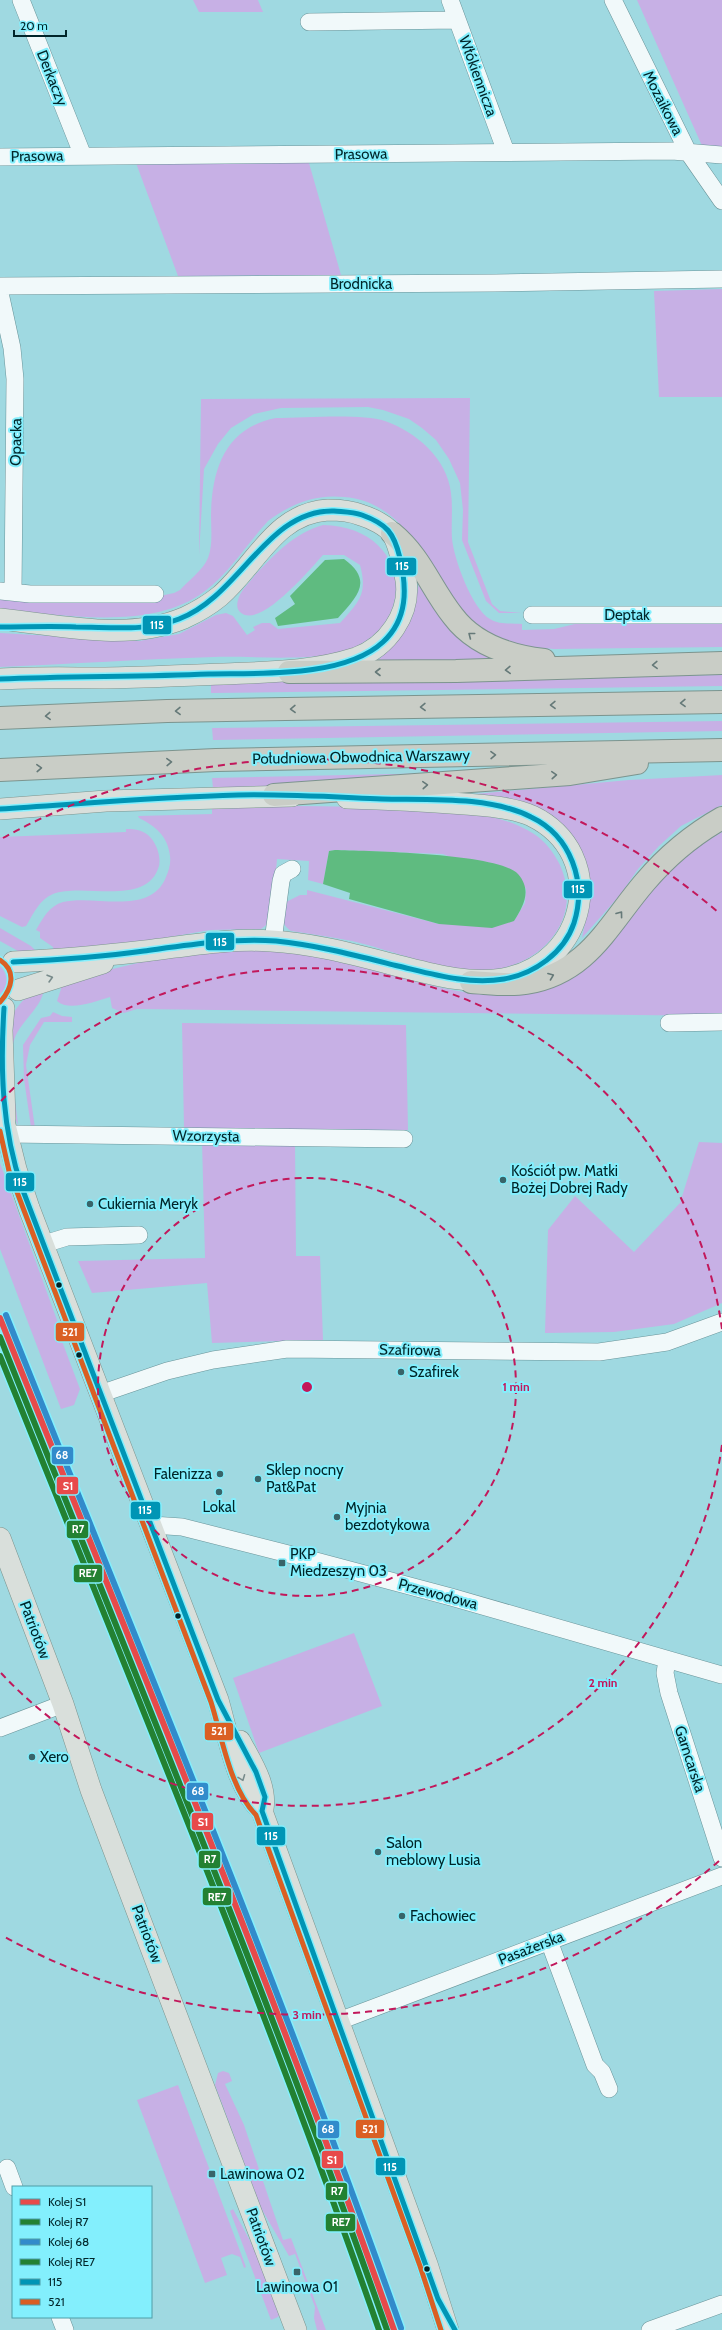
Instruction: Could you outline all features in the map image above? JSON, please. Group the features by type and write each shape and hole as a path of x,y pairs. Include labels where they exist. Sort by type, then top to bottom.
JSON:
{"highway":[{"path":"392,533 416,557 453,617 474,638 489,646 533,659 603,667"},
{"path":"289,672 456,671 722,663"},
{"path":"0,718 167,711 722,702"},
{"path":"274,795 570,774 722,750"},
{"name":"Południowa Obwodnica Warszawy","path":"0,770 164,762 722,750"},
{"path":"471,982 503,984 526,983 552,976 576,963 597,945 645,882 674,850 699,831 722,818"}],"main road":[{"path":"0,619 120,630 146,628 183,618 203,608 221,595 278,529 298,517 317,511 338,510 357,513 372,519 392,533 406,584 406,600 400,618 390,635 375,648 357,658 289,672 105,678 0,679"},
{"path":"0,627 85,627"},
{"path":"0,809 106,802 274,795 424,800 506,808 531,816 552,830 567,848 573,860 580,884 580,906 572,931 560,950 524,974 502,979 471,982 326,949 273,941 237,939 146,951 7,957 19,978 18,990 12,1000 2,1009 5,1125"},
{"path":"18,990 36,982 146,951"},
{"path":"0,1105 16,1169 100,1394 152,1524 218,1700 241,1777 253,1802 262,1811 427,2264 448,2330"},
{"name":"Patriotów","path":"0,1538 62,1704 91,1790 296,2330"},
{"path":"438,2299 455,2330"}],"street":[{"name":"Derkaczy","path":"21,0 83,156"},
{"name":"Włókiennicza","path":"450,0 506,152"},
{"name":"Mozaikowa","path":"613,0 688,152 722,201"},
{"path":"309,22 458,20"},
{"name":"Prasowa","path":"0,157 262,156 506,152 688,152 722,155"},
{"name":"Brodnicka","path":"0,286 487,283 722,279"},
{"name":"Opacka","path":"0,293 12,348 15,379 7,592 155,594"},
{"name":"Deptak","path":"532,615 722,615"},
{"path":"273,941 281,880 283,874 292,869"},
{"path":"669,1023 722,1022"},
{"name":"Wzorzysta","path":"5,1125 404,1139"},
{"path":"44,1244 67,1237 139,1236"},
{"name":"Szafirowa","path":"100,1394 167,1371 213,1360 287,1349 599,1352 667,1342 722,1322"},
{"name":"Przewodowa","path":"152,1524 182,1527 451,1597 722,1675"},
{"name":"Garncarska","path":"667,1660 665,1673 669,1693 722,1858"},
{"path":"0,1728 62,1704"},
{"name":"Pasażerska","path":"339,2020 722,1876"},
{"path":"549,1941 595,2065 602,2072 609,2089"},
{"path":"7,2168 14,2186"},
{"path":"650,2330 722,2304"},
{"path":"60,2318 65,2330"}],"shaded area":[{"path":"193,0 258,0 263,12 199,12"},
{"path":"637,0 722,0 722,148 703,148"},
{"path":"136,163 309,163 341,275 178,276"},
{"path":"722,289 722,397 659,397 654,291"},
{"path":"470,398 468,542 492,604 500,611 522,613 499,613 486,601 462,540 463,510 460,483 449,459 436,440 409,419 383,410 368,407 281,408 254,414 231,428 218,444 204,469 199,555 201,399"},
{"path":"332,416 375,419 385,421 408,432 428,448 437,458 448,480 452,499 452,539 456,559 471,595 483,614 490,619 501,623 522,624 522,630 554,629 575,624 722,622 722,647 554,649 511,643 503,640 487,632 468,616 452,597 408,533 391,516 370,503 333,496 313,499 295,505 268,521 214,584 184,604 159,612 133,616 106,617 78,617 0,610 0,598 41,601 160,602 160,596 180,590 199,571 206,562 210,553 214,482 225,453 233,441 244,431 259,423 276,418"},
{"path":"323,525 353,530 376,543 390,561 396,582 394,604 383,625 365,642 338,653 309,657 214,657 0,667 0,633 139,641 179,634 216,615 226,613 233,616 247,635 255,630 253,627 262,623 270,623 278,629 340,623 357,603 362,591 363,583 360,565 344,555 323,555 284,596 259,613 249,616 240,612 237,607 238,599 244,588 278,552 294,539"},
{"path":"344,559 353,567 360,582 356,596 338,618 278,626 275,618 295,604 290,596 325,560"},
{"path":"419,583 481,652 488,657 488,660 376,662 392,647 412,618"},
{"path":"722,675 722,686 211,693 211,683"},
{"path":"722,721 722,731 213,740 212,728"},
{"path":"487,772 352,783 213,788 212,778"},
{"path":"722,775 722,805 681,826 659,846 638,869 620,895 582,938 590,898 586,875 514,802 475,794 629,780"},
{"path":"336,806 460,812 491,817 520,826 542,840 559,863 566,884 567,903 562,921 553,937 539,950 523,961 504,967 484,970 434,964 352,941 291,931 283,922 284,903 300,895 307,895 307,890 439,924 514,921 525,903 526,888 443,854 335,850 329,851 323,884 308,880 309,861 277,859 272,916 270,922 261,929 210,930 95,950 54,954 53,947 40,938 40,932 36,930 50,909 58,904 76,900 120,902 135,900 148,897 158,889 166,877 169,869 169,849 160,832 138,816 212,814 212,809"},
{"path":"126,829 146,833 153,841 158,851 159,866 152,879 142,886 128,890 81,890 53,894 40,903 26,926 22,927 0,916 0,837 126,832"},
{"path":"722,832 722,1016 137,1009 124,1013 112,1008 110,997 75,1006 68,1006 57,1001 61,989 60,983 156,959 229,950 264,950 310,956 343,962 451,990 479,994 507,996 533,993 556,985 679,863 697,847"},
{"path":"329,851 431,854 460,857 506,867 518,874 522,880 526,892 525,898 514,921 492,928 439,924 349,899 350,893 323,884"},
{"path":"0,928 31,946 37,952 18,951 0,941"},
{"path":"0,966 6,976 6,984 0,994"},
{"path":"44,988 43,994 37,1006 20,1027 14,1042 12,1053 12,1078 18,1125 15,1117 9,1072 9,1026 11,1018 20,1004 29,995"},
{"path":"53,1012 62,1016 72,1017 72,1022 44,1022 30,1045 26,1065 35,1128 31,1127 24,1079 23,1045 41,1018 50,1016"},
{"path":"182,1023 406,1025 408,1130 184,1128"},
{"path":"202,1141 295,1141 296,1256 320,1256 323,1340 212,1343 207,1283 92,1293 78,1261 205,1258"},
{"path":"699,1142 722,1143 722,1303 674,1324 614,1332 545,1333 548,1230 575,1196 634,1252 680,1203"},
{"path":"0,1163 62,1334 60,1336 80,1389 74,1405 61,1409 0,1249"},
{"path":"354,1633 382,1706 259,1753 233,1678"},
{"path":"223,2071 229,2073 232,2081 225,2084 244,2125 283,2240 291,2238 326,2330 317,2330 314,2318 315,2307 295,2254 289,2256 261,2208 215,2085 218,2073"},
{"path":"178,2085 246,2267 244,2268 240,2257 232,2254 221,2258 227,2275 205,2283 137,2100"},
{"path":"233,2209 259,2258 280,2314 278,2317 271,2320 230,2211"}],"rail line":[{"name":"68","path":"6,1315 209,1820 307,2073 401,2328"},
{"name":"S1","path":"0,1318 203,1822 301,2075 394,2330"},
{"name":"R7","path":"0,1337 248,1956 342,2205 387,2330"},
{"name":"RE7","path":"0,1356 147,1719 243,1962 290,2084 379,2330"}],"transit line":[{"name":"115","path":"0,627 128,628 154,626 179,619 200,608 220,592 272,538 290,524 311,514 334,511 352,513 371,518 388,530 398,549 404,581 404,603 401,613 391,633 383,642 366,654 346,662 324,668 252,674 0,679"},
{"name":"115","path":"0,809 149,799 238,795 292,795 382,799 458,800 478,802 515,810 545,825 566,848 577,876 578,907 574,923 563,944 555,953 537,967 504,979 477,981 450,978 322,948 259,940 177,946 95,957 13,962"},
{"name":"521","path":"0,960 9,969 11,975 10,986 0,1002"},
{"name":"115","path":"4,1008 2,1054 6,1121 15,1166 22,1188 218,1700 256,1772 265,1797 262,1811 438,2299 455,2330"},
{"name":"521","path":"0,1131 9,1171 211,1702 233,1777 247,1804 256,1815 420,2266 441,2330"}],"place":[{"name":"Kościół pw. Matki Bożej Dobrej Rady","path":"503,1180"},
{"name":"Cukiernia Meryk","path":"90,1204"},
{"name":"Szafirek","path":"401,1372"},
{"name":"Falenizza","path":"220,1474"},
{"name":"Sklep nocny Pat&Pat","path":"258,1479"},
{"name":"Lokal","path":"219,1492"},
{"name":"Myjnia bezdotykowa","path":"337,1517"},
{"name":"PKP Miedzeszyn 03","path":"282,1563"},
{"name":"Xero","path":"32,1757"},
{"name":"Salon meblowy Lusia","path":"378,1852"},
{"name":"Fachowiec","path":"402,1916"},
{"name":"Lawinowa 02","path":"212,2174"},
{"name":"Lawinowa 01","path":"297,2272"}]}
